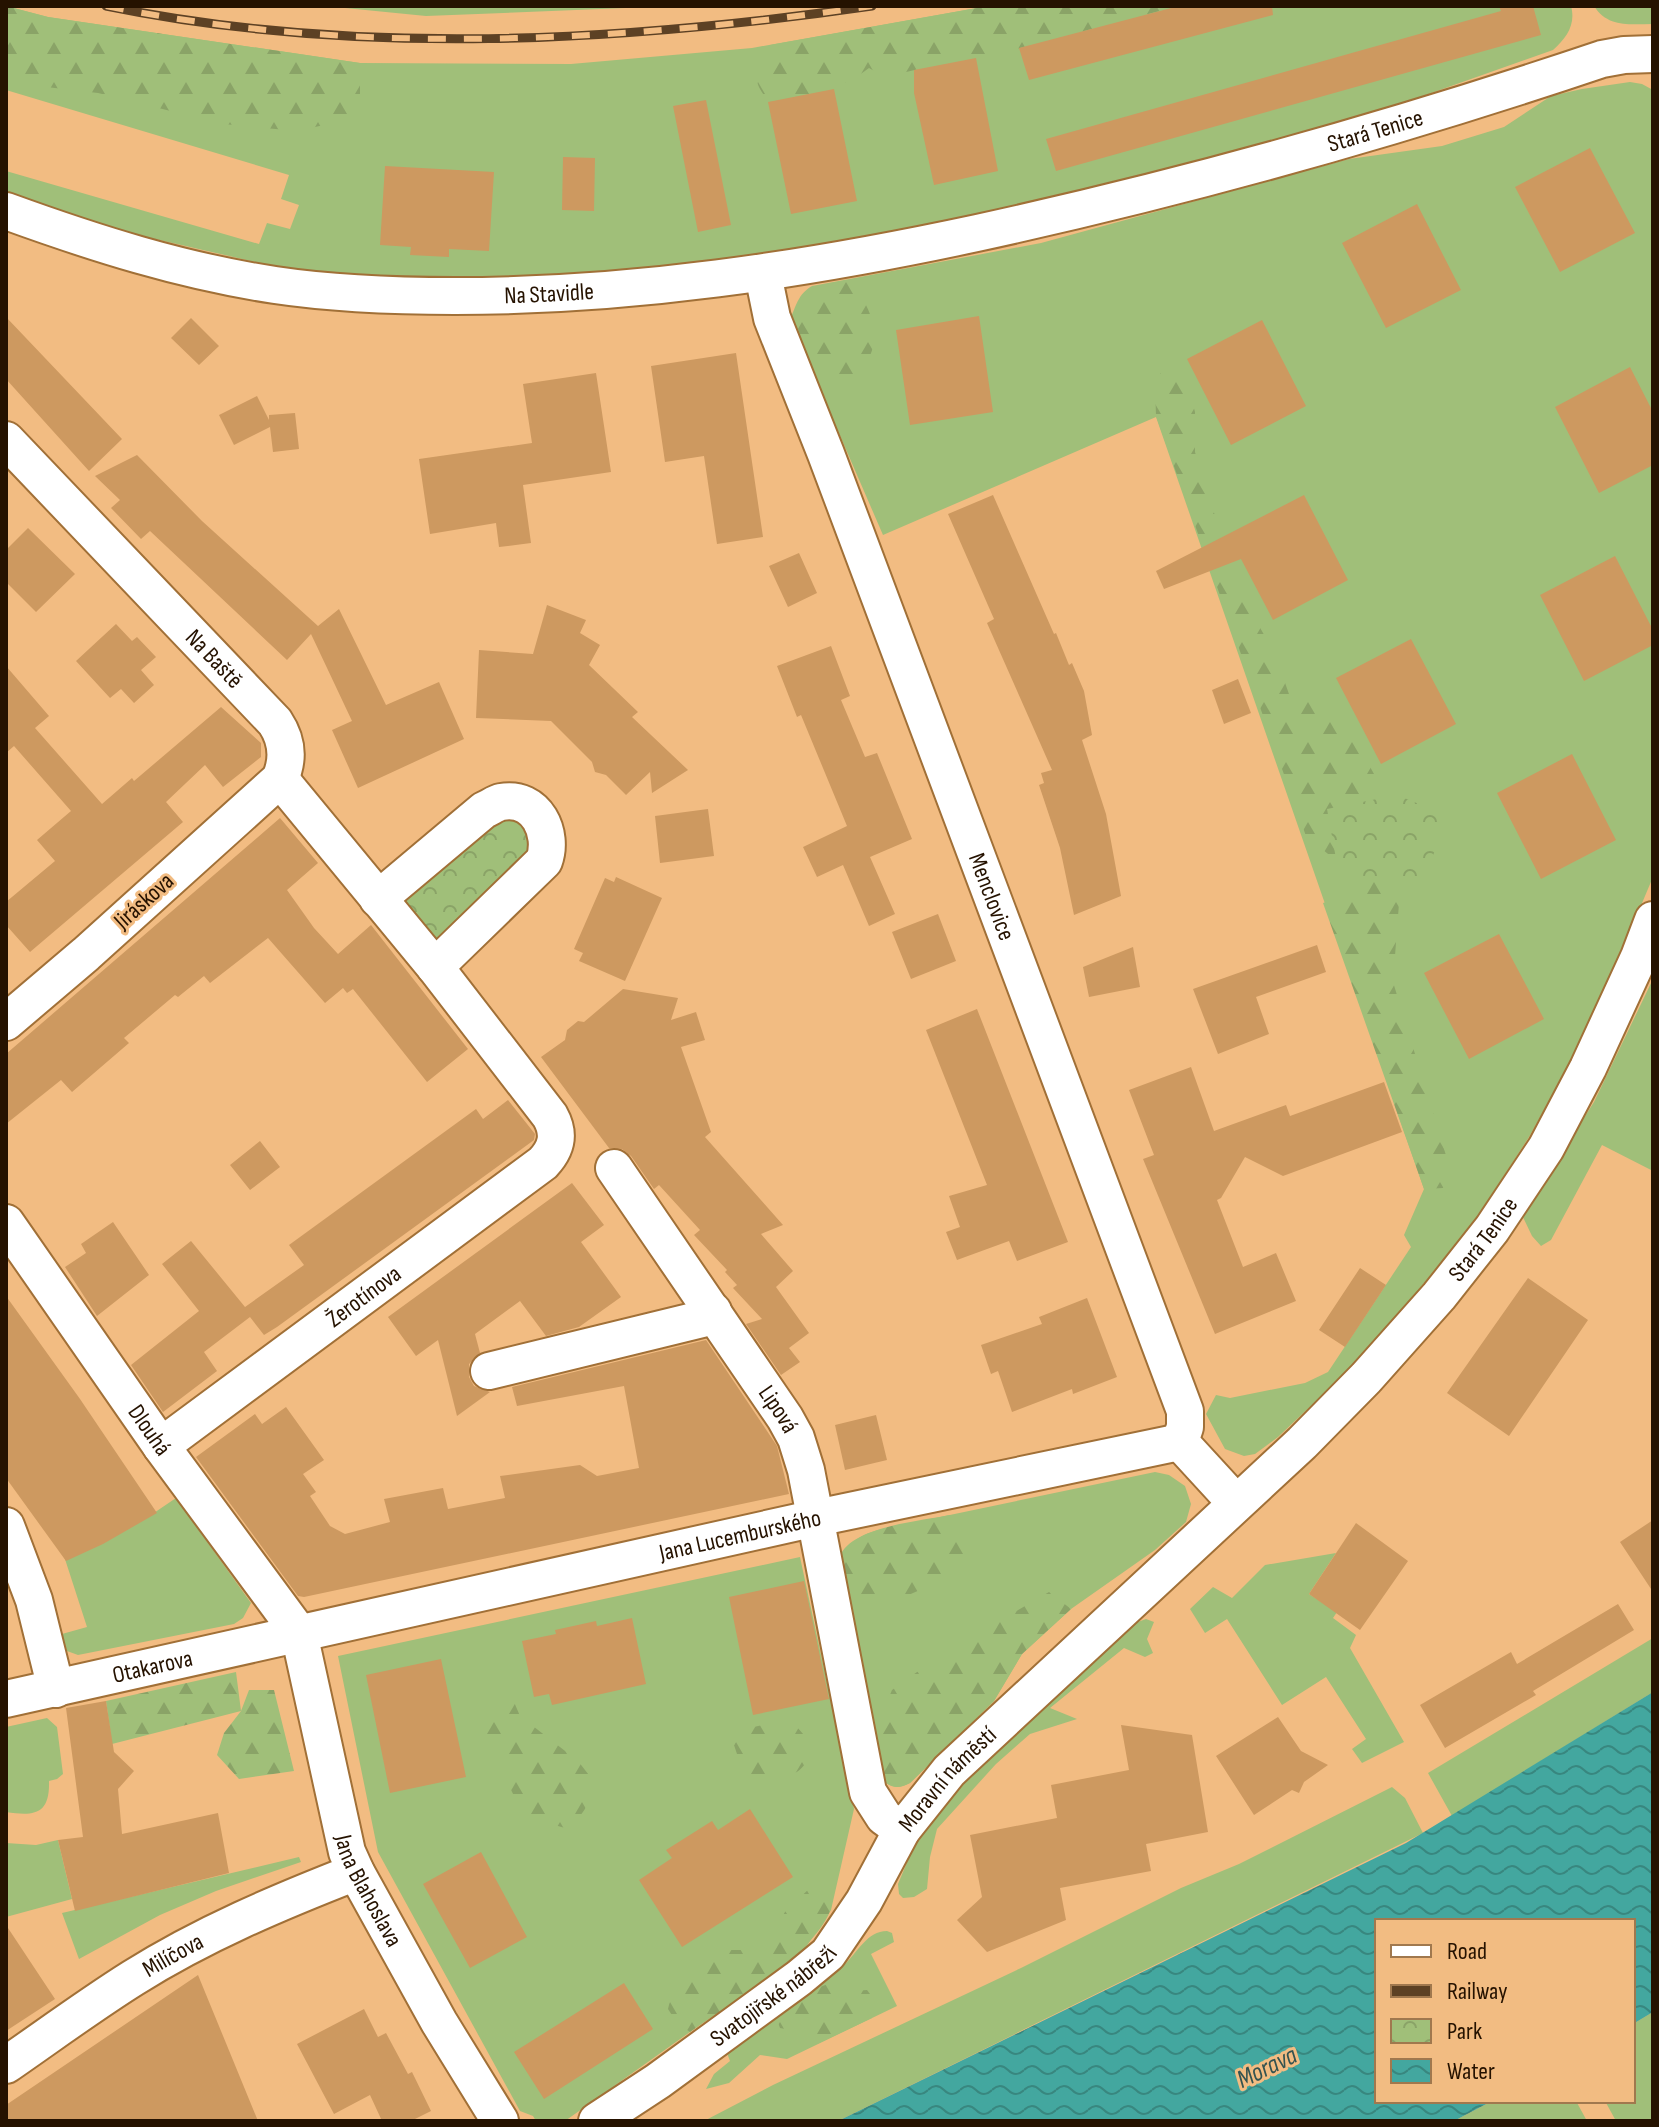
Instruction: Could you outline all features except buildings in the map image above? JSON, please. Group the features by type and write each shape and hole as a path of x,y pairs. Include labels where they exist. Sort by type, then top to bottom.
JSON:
{"street":[{"name":"Stará Tenice","path":"1097,206 1266,162 1602,59 1653,54"},
{"name":"Na Stavidle","path":"6,211 122,252 208,273 327,291 402,296 537,295 763,274 870,255 1097,206"},
{"name":"Menclovice","path":"763,274 772,318 871,573 1185,1411 1185,1427 1180,1442"},
{"name":"Na Baště","path":"6,440 275,722 285,744 286,761 280,779"},
{"path":"280,779 378,899 435,967 544,861 548,850 547,833 531,808 501,802 484,810 378,899"},
{"name":"Jiráskova","path":"6,1022 280,779"},
{"name":"Stará Tenice","path":"1236,1503 1366,1378 1439,1296 1492,1229 1546,1148 1567,1108 1626,985 1653,920"},
{"name":"Žerotínova","path":"161,1446 550,1155 557,1132 550,1116 435,967"},
{"name":"Lipová","path":"614,1168 796,1438 816,1518"},
{"name":"Dlouhá","path":"6,1223 161,1446 299,1633"},
{"path":"489,1371 702,1319 713,1311"},
{"path":"1180,1442 1236,1503"},
{"name":"Jana Lucemburského","path":"299,1633 816,1518 1180,1442"},
{"name":"Moravní náměstí","path":"816,1518 868,1792 884,1817 902,1830 949,1771 978,1741 1236,1503"},
{"path":"6,1526 34,1600 56,1689"},
{"name":"Otakarova","path":"6,1699 299,1633"},
{"name":"Jana Blahoslava","path":"299,1633 342,1834 356,1872 439,2022 500,2121"},
{"name":"Svatojiřské nábřeží","path":"597,2121 671,2072 828,1954 864,1901 902,1830"},
{"name":"Milíčova","path":"6,2065 133,1978 187,1947 356,1872"}],"green space":[{"path":"6,6 48,17 360,63 571,64 752,48 988,6 1571,6 1572,19 1566,36 1553,50 1344,124 1071,195 847,245 683,266 489,279 303,273 129,233 6,193 6,171 259,244 267,223 290,229 299,205 281,199 289,175 6,90"},
{"path":"6,6 48,17 360,63 360,117 297,131 223,124 98,93 29,85 6,73"},
{"path":"325,6 646,6 650,7 426,16"},
{"path":"988,6 1178,6 986,57 885,77 869,68 834,87 770,103 759,87 758,69 770,45"},
{"path":"1594,6 1653,6 1653,24 1613,21"},
{"path":"1630,82 1653,90 1653,877 1589,1029 1529,1137 1478,1216 1400,1313 1334,1384 1278,1437 1255,1454 1244,1456 1225,1449 1206,1414 1216,1395 1230,1398 1305,1383 1328,1372 1411,1247 1404,1235 1424,1189 1156,417 883,535 790,320 800,297 812,286 1041,243 1349,159 1442,146 1504,127 1551,96"},
{"path":"846,280 865,303 871,316 873,344 861,369 847,378 817,380 797,326 833,287"},
{"path":"1164,367 1185,375 1195,412 1195,452 1238,589 1275,654 1290,697 1333,700 1379,783 1385,815 1402,864 1393,982 1452,1175 1443,1188 1424,1189 1323,903 1355,893 1355,876 1306,836 1156,416 1155,384"},
{"path":"1397,795 1446,815 1426,878 1339,875 1327,809"},
{"path":"521,815 536,845 438,943 405,907 401,894 477,826"},
{"path":"1653,979 1653,1171 1602,1145 1551,1240 1541,1246 1532,1236 1522,1215 1594,1102"},
{"path":"1155,1472 1169,1475 1185,1486 1191,1504 1186,1522 1155,1550 1071,1609 1022,1654 994,1701 910,1783 893,1786 878,1777 840,1555 844,1550 857,1539 878,1530"},
{"path":"176,1498 251,1603 243,1618 234,1624 78,1655 67,1651 62,1634 87,1627 64,1556 145,1519"},
{"path":"950,1515 959,1522 970,1542 969,1555 952,1576 897,1600 871,1605 840,1597 838,1569 841,1554 849,1545 860,1537 890,1526"},
{"path":"1336,1553 1309,1594 1337,1612 1333,1618 1356,1635 1350,1648 1404,1742 1362,1763 1352,1749 1366,1739 1326,1677 1282,1705 1227,1619 1205,1633 1190,1609 1213,1587 1232,1598 1265,1565"},
{"path":"800,1557 854,1809 831,1910 804,1950 690,2032 565,2121 536,2121 533,2116 520,2111 378,1852 338,1656"},
{"path":"1049,1592 1071,1609 1022,1654 994,1701 910,1783 893,1786 878,1777 866,1723 887,1702 892,1690 917,1672 956,1654 999,1621"},
{"path":"1146,1619 1154,1622 1147,1639 1153,1653 1145,1657 1124,1648 1050,1708 1077,1719 1030,1734 996,1764 937,1829 927,1889 914,1897 903,1898 899,1894 898,1884 916,1841 946,1804 1033,1715 1135,1623"},
{"path":"1653,1638 1653,1692 1452,1816 1428,1773"},
{"path":"236,1672 241,1711 112,1744 106,1701"},
{"path":"249,1690 274,1690 294,1771 239,1779 217,1755 224,1733 241,1711"},
{"path":"497,1695 514,1702 520,1716 578,1761 592,1779 586,1808 565,1828 537,1820 514,1796 477,1719 483,1703"},
{"path":"47,1718 57,1727 63,1774 49,1781 47,1801 38,1811 25,1814 6,1812 6,1727"},
{"path":"767,1724 797,1727 810,1742 806,1762 801,1769 778,1778 744,1775 734,1745 744,1729"},
{"path":"1392,1787 1405,1798 1423,1833 838,2121 704,2121 1181,1888 1239,1864"},
{"path":"58,1840 72,1899 6,1917 6,1843 36,1845"},
{"path":"299,1857 301,1862 216,1891 160,1915 79,1959 62,1913"},
{"path":"812,1886 828,1887 831,1905 821,1928 806,1945 768,1978 690,2032 677,2023 668,2009 674,1984 682,1974 725,1950 743,1950 771,1934 785,1912"},
{"path":"887,1931 892,1933 894,1942 871,1954 897,2006 787,2059 760,2055 729,2083 706,2089 714,2074 730,2061 727,2053 816,1989 844,1965 868,1938"},
{"path":"839,1980 854,1991 867,1990 873,1998 872,2018 817,2044 801,2032 780,2028 776,2017 817,1988"},
{"path":"1653,2012 1653,2121 1616,2121 1606,2103 1635,2103 1635,2023"},
{"path":"1488,2103 1577,2103 1587,2121 1454,2121"}],"water":[{"name":"Morava","path":"1653,1692 1653,2012 1635,2023 1635,1919 1375,1919 1375,2103 1488,2103 1454,2121 838,2121 1406,1843"}],"railway":[{"path":"106,6 200,22 296,33 489,39 682,28 872,6"}]}
